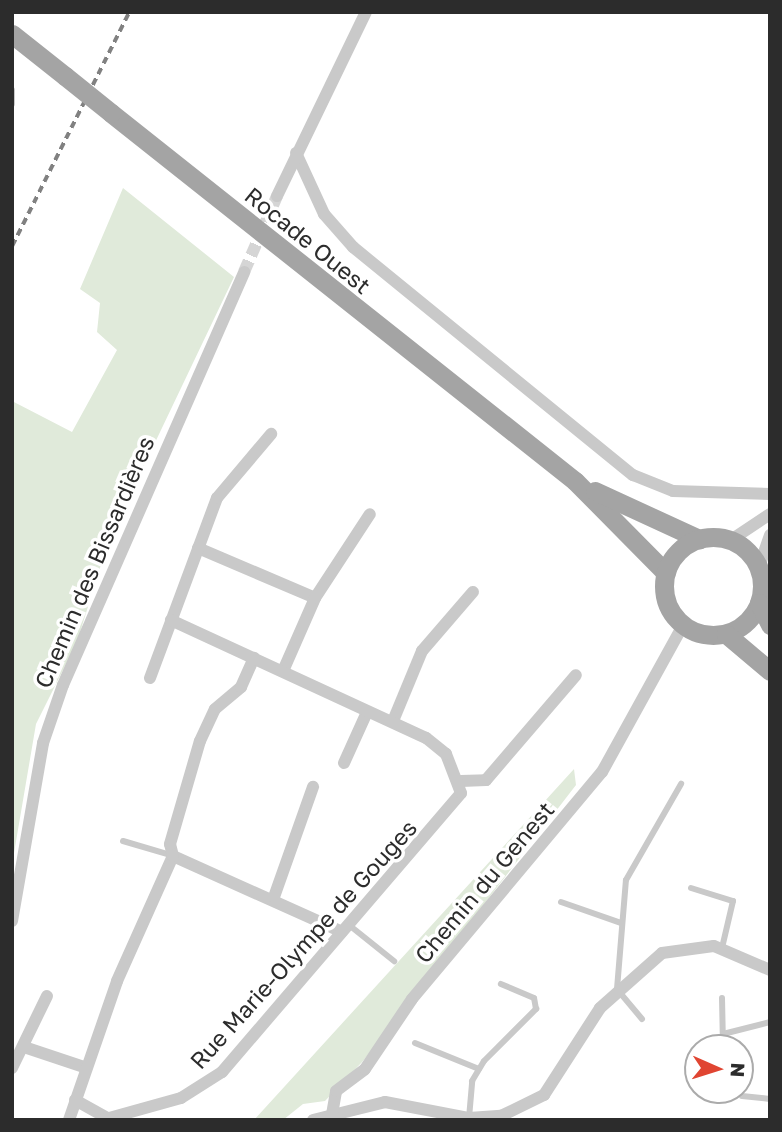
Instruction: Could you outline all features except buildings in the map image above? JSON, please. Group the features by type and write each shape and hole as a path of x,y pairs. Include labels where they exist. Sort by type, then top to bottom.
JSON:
{"main road":[{"path":"12,19 29,48"},
{"name":"Rocade Ouest","path":"12,34 575,481 666,573"},
{"name":"Rocade Ouest","path":"575,481 699,539"},
{"path":"770,625 759,603 758,567 731,540 699,539 684,546 666,573 666,602 683,625 726,634 770,671"},
{"path":"726,634 746,622 759,603"}],"street":[{"path":"277,196 366,12"},
{"path":"296,153 324,214 353,247 633,475 673,491 770,494"},
{"name":"Chemin des Bissardières","path":"12,921 43,743 63,685 244,272"},
{"path":"150,678 217,498 271,434"},
{"path":"283,671 315,598 370,514"},
{"path":"731,540 770,514"},
{"path":"758,567 770,535"},
{"path":"198,548 315,598"},
{"path":"393,722 422,651 473,592"},
{"path":"172,620 393,722 446,754 461,781 486,780 576,675"},
{"name":"Chemin du Genest","path":"331,1116 336,1091 365,1069 412,999 602,772 642,708 661,661 683,625"},
{"path":"68,1120 84,1068 173,856 170,844 200,741 215,709 241,687 254,658"},
{"path":"344,763 367,712"},
{"name":"Rue Marie-Olympe de Gouges","path":"75,1100 105,1119 203,1087 457,804 461,781"},
{"path":"274,897 313,787"},
{"path":"173,856 345,929"},
{"path":"313,1120 385,1102 468,1118 501,1116 544,1096 617,989 662,953 722,948 770,970"},
{"path":"12,1068 27,1048 47,996"},
{"path":"27,1048 84,1068"}],"lane":[{"path":"12,90 12,104"},
{"path":"642,1019 617,989 626,880 639,850 681,784"},
{"path":"123,841 173,856"},
{"path":"691,888 733,901 722,948"},
{"path":"561,902 621,923"},
{"path":"345,929 394,961"},
{"path":"468,1118 479,1069 536,1009 534,998 500,984"},
{"path":"722,998 723,1034 770,1022"},
{"path":"415,1043 479,1069"}],"green space":[{"path":"123,188 234,277 109,539 77,642 36,724 13,859 12,401 72,432 117,350 97,332 100,303 80,289"},
{"path":"574,769 576,785 363,1061 325,1101 303,1104 283,1120 254,1120"}],"tunnel":[{"path":"244,272 277,196"}],"railway":[{"path":"12,246 129,12"}]}
